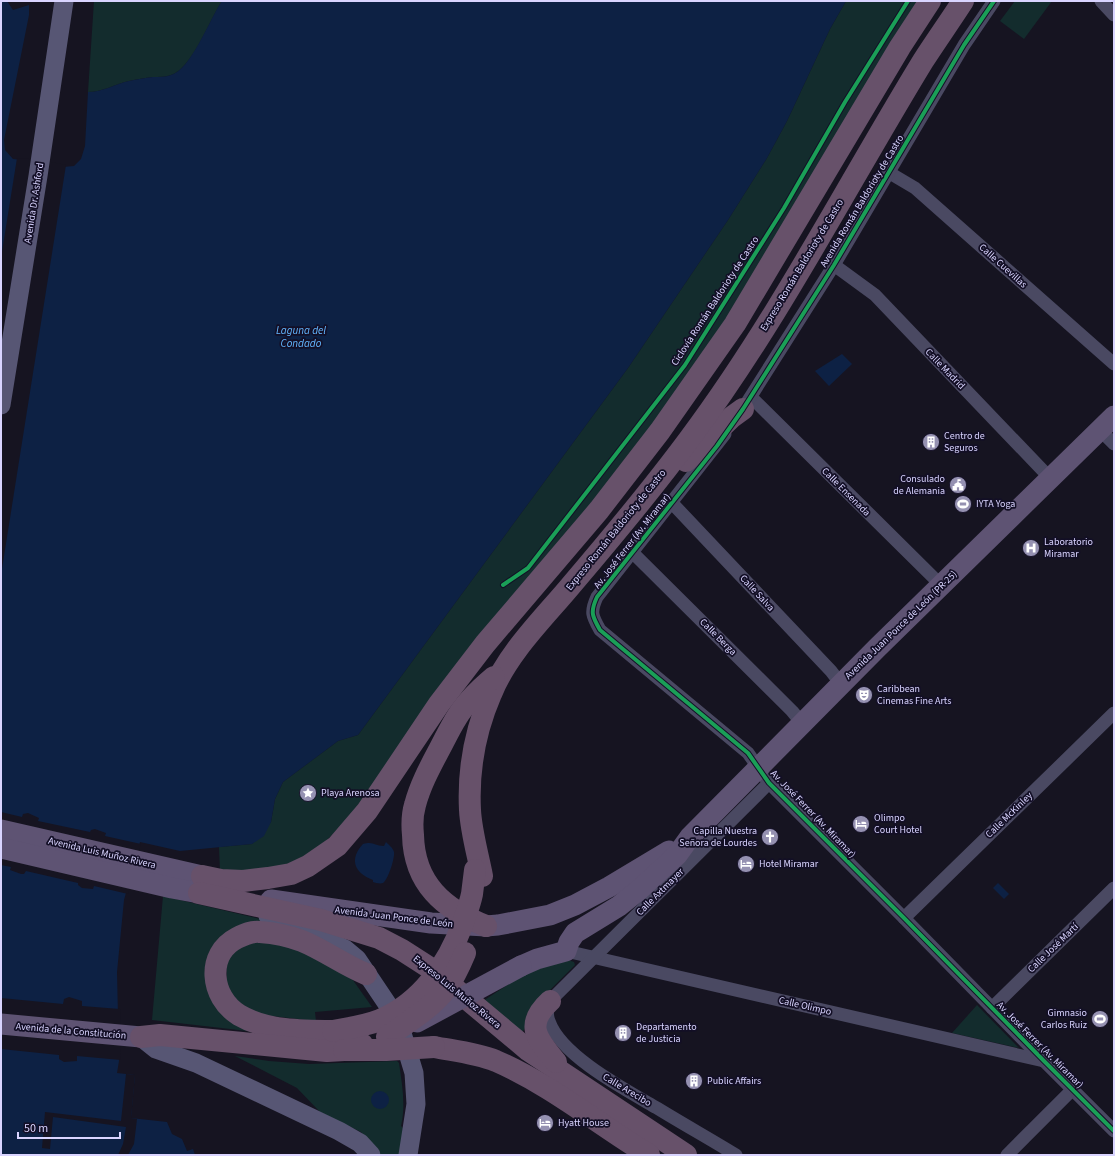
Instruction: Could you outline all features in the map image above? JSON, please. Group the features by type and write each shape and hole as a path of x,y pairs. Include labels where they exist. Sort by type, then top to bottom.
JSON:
{"highway":[{"path":"200,885 221,880 243,881 290,874 308,866 337,846 367,811 439,704 485,644 599,510 660,430 726,337 900,47 930,1"},
{"name":"Expreso Román Baldorioty de Castro","path":"478,873 476,844 470,813 470,772 481,722 491,694 504,669 524,641 576,581 689,439 744,361 778,308 924,60 963,1"},
{"path":"643,498 665,481 747,403"},
{"path":"486,926 469,919 449,907 431,890 423,877 413,849 412,823 415,806 423,781 457,716 483,686 504,669"},
{"path":"366,974 351,968 302,941 282,935 259,932 247,933 226,946 222,951 216,965 214,974 219,993 228,1006 238,1014 261,1024 287,1029 310,1031 333,1030 359,1027 387,1017 414,1000 445,962 457,940 478,873"},
{"path":"344,1050 387,1037 432,1003 445,990 458,968 470,936 475,912 478,873"},
{"name":"Expreso Luis Muñoz Rivera","path":"200,885 379,938 402,950 430,968 528,1050 686,1155"},
{"path":"550,1000 537,1016 535,1026 538,1038 568,1077"},
{"path":"141,1037 160,1035 327,1051 386,1050 434,1047 472,1053 496,1061 541,1084 622,1139 649,1155"}],"main road":[{"name":"Avenida Dr. Ashford","path":"1,405 38,176 64,1"},
{"name":"Avenida Juan Ponce de León (PR-25)","path":"690,837 764,775 802,723 841,684 1050,478 1109,430"},
{"name":"Avenida Luis Muñoz Rivera","path":"1,830 200,885"},
{"name":"Avenida Juan Ponce de León","path":"200,885 217,890 294,903 431,923 486,926 498,925 550,915 575,905 616,883 690,837"},
{"path":"387,1037 428,1018 521,966 537,959 566,951 569,942 575,934 619,906 639,890 676,855 690,837"},
{"name":"Avenida Luis Muñoz Rivera","path":"1,848 200,885"},
{"path":"200,885 215,902 275,918 345,949 357,959 398,1020 414,1073 416,1104 408,1155"},
{"name":"Avenida de la Constitución","path":"1,1024 141,1037"},
{"path":"141,1037 156,1049 196,1063 339,1131 360,1143 371,1155"}],"street":[{"name":"Avenida Román Baldorioty de Castro","path":"747,403 834,266 964,45 994,1"},
{"path":"1101,1 1114,14"},
{"name":"Calle Cuevillas","path":"888,172 915,188 1114,364"},
{"name":"Calle Madrid","path":"834,266 875,295 1050,478"},
{"name":"Av. José Ferrer (Av. Miramar)","path":"747,403 717,446 597,597 592,608 593,618 600,630 748,753 764,775 1114,1131"},
{"name":"Calle Ensenada","path":"747,403 941,586"},
{"name":"Calle Salva","path":"672,502 826,666 841,684"},
{"name":"Calle Berga","path":"633,552 792,710 802,723"},
{"name":"Calle McKinley","path":"904,918 1114,713"},
{"name":"Calle Axtmayer","path":"550,1000 595,957 764,775"},
{"name":"Calle José Martí","path":"992,1008 1113,891"},
{"name":"Calle Olimpo","path":"566,951 1044,1061"},
{"name":"Calle Arecibo","path":"550,1000 547,1012 554,1032 566,1046 597,1073 736,1155"},
{"path":"1007,1155 1073,1089"}],"green space":[{"path":"94,1 222,1 200,43 186,64 178,71 167,76 124,82 99,91 88,92"},
{"path":"846,1 920,1 724,323 653,426 370,791 338,829 314,850 300,859 285,865 263,870 220,871 219,847 252,844 271,822 275,799 283,782 338,741 358,735 628,368 728,220 767,158 787,121 830,29"},
{"path":"1015,1 1052,1 1024,39 1000,21"},
{"path":"163,896 277,923 249,925 208,982 256,1032 152,1020"},
{"path":"248,940 299,948 350,976 372,1007 315,1012 316,1021 263,1015 244,1008 227,988 226,958"},
{"path":"568,960 574,962 575,965 534,1006 527,1026 523,1031 515,1031 480,1003 536,966"},
{"path":"977,1005 1019,1048 952,1033"},
{"path":"235,1056 269,1061 309,1064 397,1061 399,1063 403,1102 401,1126 403,1128 400,1155 380,1155 361,1132 320,1112 297,1088"}],"water":[{"name":"Laguna del Condado","path":"1,1 7,1 13,10 29,5 29,15 4,140 5,150 13,159 41,162 63,167 74,166 81,159 85,146 88,92 99,91 124,82 167,76 178,71 186,64 193,54 222,1 846,1 830,29 787,121 767,158 728,220 628,368 358,735 338,741 283,782 275,799 271,822 264,836 252,844 180,851 140,842 124,900 117,972 119,1061 117,1073 135,1075 131,1118 167,1122 172,1134 182,1139 187,1151 193,1149 195,1155 1,1155"},
{"path":"842,354 852,364 829,386 815,371"},
{"path":"386,842 394,852 392,864 385,881 383,883 375,883 373,880 361,874 356,865 356,855 363,844 372,843 384,846"},
{"path":"998,883 1009,894 1004,899 993,888"},
{"path":"376,1091 384,1091 389,1096 387,1107 384,1109 376,1109 371,1104 371,1096"}],"pier":[{"path":"17,158 41,160 66,165 1,575 1,258"},
{"path":"1,812 22,817 23,814 28,813 39,818 38,821 90,832 91,830 95,829 106,833 105,836 141,844 128,894 94,886 93,889 82,888 78,885 78,883 26,871 24,874 21,874 10,870 11,867 1,865"},
{"path":"69,997 82,1001 82,1006 120,1009 121,1060 77,1056 77,1061 64,1062 59,1059 59,1055 1,1049 1,998 63,1004 64,999"},
{"path":"126,1074 135,1075 131,1118 137,1119 134,1144 128,1155 118,1155 123,1144 126,1127 53,1117 50,1149 42,1148 45,1112 121,1121"}],"cycle path":[{"name":"Ciclovía Román Baldorioty de Castro","path":"503,585 528,568 685,365 784,208 845,102 908,1"},
{"path":"994,1 964,45 834,265 743,409 717,446 597,597 593,607 593,614 600,630 748,753 769,783 1114,1131"}],"place":[{"name":"Centro de Seguros","path":"931,442"},
{"name":"Consulado de Alemania","path":"958,485"},
{"name":"IYTA Yoga","path":"963,504"},
{"name":"Laboratorio Miramar","path":"1031,548"},
{"name":"Caribbean Cinemas Fine Arts","path":"864,695"},
{"name":"Playa Arenosa","path":"308,793"},
{"name":"Olimpo Court Hotel","path":"861,824"},
{"name":"Capilla Nuestra Señora de Lourdes","path":"770,837"},
{"name":"Hotel Miramar","path":"746,864"},
{"name":"Gimnasio Carlos Ruiz","path":"1100,1019"},
{"name":"Departamento de Justicia","path":"623,1033"},
{"name":"Public Affairs","path":"694,1081"},
{"name":"Hyatt House","path":"545,1123"}]}
